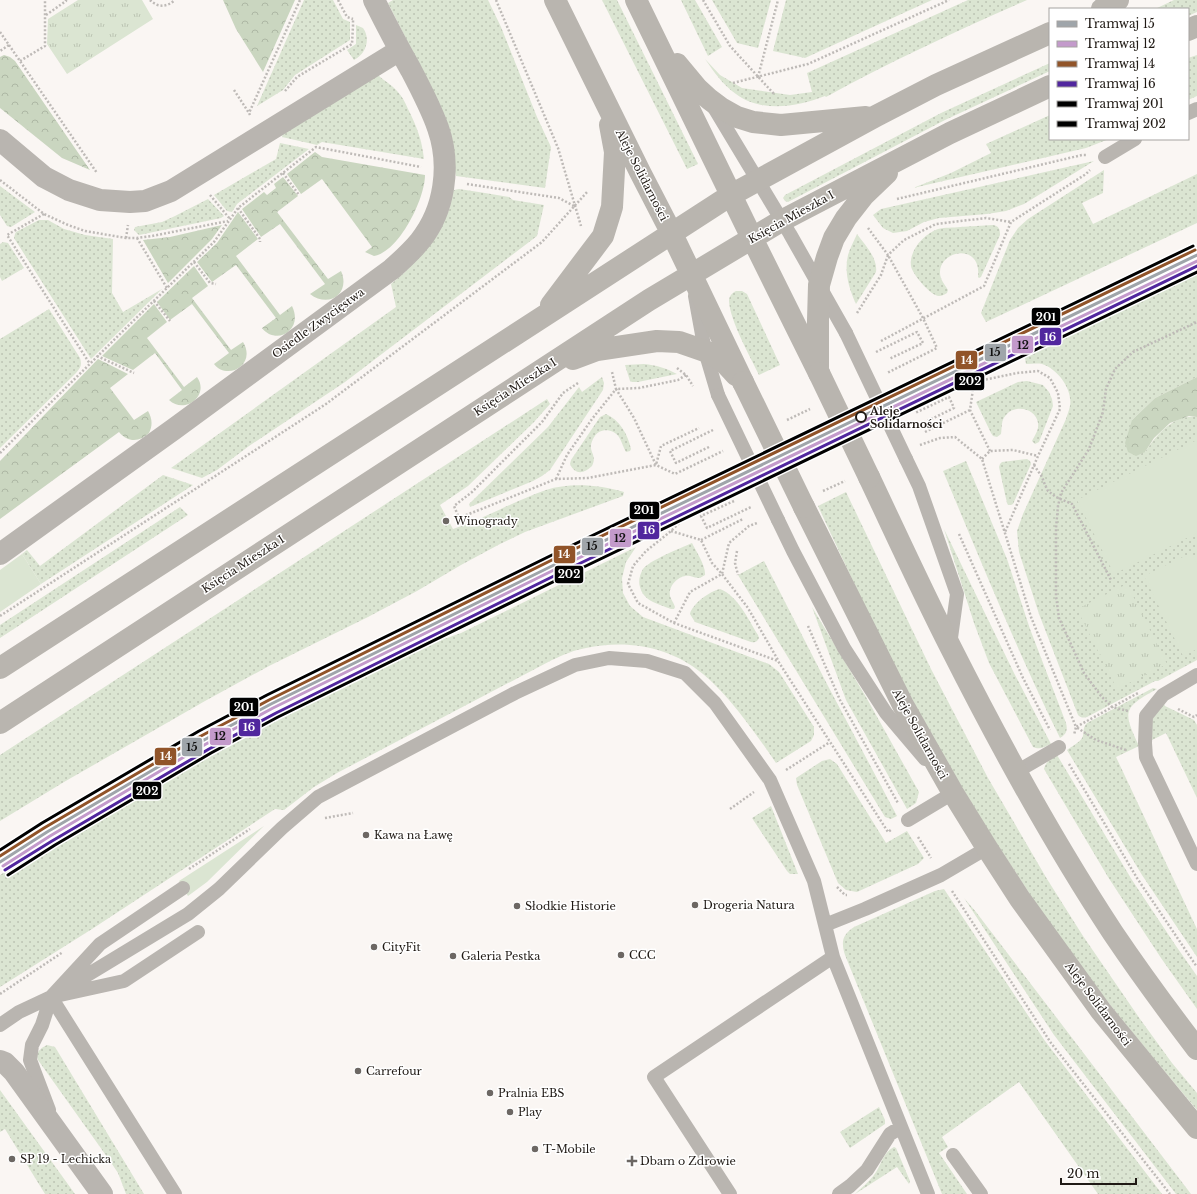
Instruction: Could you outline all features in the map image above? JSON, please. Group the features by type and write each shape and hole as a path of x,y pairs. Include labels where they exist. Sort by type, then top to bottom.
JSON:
{"street":[{"name":"Osiedle Zwycięstwa","path":"0,554 174,429 392,269 410,254 420,241 430,225 440,202 445,178 444,153 439,130 431,110 374,0"},
{"name":"Aleje Solidarności","path":"556,0 672,234 804,507 903,705 953,793 1020,900 1101,1011 1197,1128"},
{"path":"636,0 752,238 813,349 818,373 859,478 1016,772 1112,932 1197,1049"},
{"path":"1104,8 1118,0"},
{"path":"0,668 731,195 936,85 1049,33"},
{"path":"655,39 697,88 721,108 737,117 753,122 781,125 876,116"},
{"path":"0,140 44,177 69,190 100,200 130,202 145,201 171,191 400,50"},
{"name":"Księcia Mieszka I","path":"0,723 691,274 782,221 900,159 950,133 1049,86"},
{"path":"543,316 603,236 612,207 615,152 608,106"},
{"path":"813,349 818,320 819,285 832,244 846,218 864,195 900,159"},
{"path":"535,374 597,350 657,341 680,342 706,351 724,362 743,382"},
{"path":"0,1061 5,1063 14,1072 102,1194"}],"lane":[{"path":"709,99 758,180 846,333 919,486 957,594 950,646"},
{"path":"1105,156 1134,140"},
{"path":"691,274 706,351 718,395 792,551 844,648 886,713 953,793 908,820"},
{"path":"0,1025 19,1012 51,997 188,914 219,889 282,828 318,797 515,693 575,665 609,658 647,661 685,673 715,703 770,780 814,881 833,958 896,1131 928,1194"},
{"path":"1197,675 1163,695 1146,716 1145,743 1146,757 1197,864"},
{"path":"1016,772 1059,747"},
{"path":"825,924 865,910 941,874 987,848"},
{"path":"58,1134 30,1060 32,1045 42,1025 51,997 100,944 183,888"},
{"path":"51,997 124,981 198,932"},
{"path":"730,1194 654,1077 833,958"},
{"path":"51,997 175,1194"},
{"path":"839,1194 867,1170 896,1131"},
{"path":"953,1155 981,1194"}],"path":[{"path":"20,61 45,46 45,0"},
{"path":"46,15 66,2 66,0"},
{"path":"150,0 162,6 168,5 175,0"},
{"path":"249,113 300,0"},
{"path":"496,0 558,148 582,230"},
{"path":"703,0 730,46 774,94"},
{"path":"758,77 778,0"},
{"path":"733,83 808,64 949,0"},
{"path":"282,94 297,77 352,44 353,20"},
{"path":"0,32 100,178"},
{"path":"0,51 9,45"},
{"path":"234,90 251,118"},
{"path":"0,453 214,242 238,208 316,147 422,167"},
{"path":"897,199 1082,155 1105,156"},
{"path":"881,341 984,286 1011,222 1086,174 1105,156"},
{"path":"282,173 299,195"},
{"path":"197,175 211,196 230,219"},
{"path":"464,184 559,198 575,206"},
{"path":"0,616 326,404 542,242 592,186"},
{"path":"238,208 260,239 260,242"},
{"path":"44,214 7,235 90,364"},
{"path":"854,318 881,275 888,255 904,240 936,224 986,218 1011,222"},
{"path":"866,224 888,255 923,318 937,348 894,369"},
{"path":"137,238 167,288"},
{"path":"194,262 210,283 216,284"},
{"path":"154,301 170,322"},
{"path":"1146,716 1112,707 1101,696 1084,674 1059,618 1056,596 1056,528 1061,493 1089,449 1103,412 1106,389 1115,369 1133,352 1197,322"},
{"path":"884,348 917,332 923,343 889,359"},
{"path":"97,356 134,373"},
{"path":"674,366 686,374 694,388"},
{"path":"896,409 948,385 974,382 1017,373 1038,371 1050,378 1058,393 1060,409 1005,532"},
{"path":"612,372 616,389 642,433"},
{"path":"556,479 567,455 592,419 616,389 639,388 678,380 686,374"},
{"path":"579,382 563,393 542,422 472,492 454,506 459,518 556,479 588,478 656,465 661,446 699,428"},
{"path":"974,382 970,410 990,451"},
{"path":"915,413 948,397 954,408 921,424"},
{"path":"924,432 970,410"},
{"path":"709,447 676,463 670,451 719,428"},
{"path":"916,448 929,441 940,438 955,437 982,459 1031,617 1076,727 1096,740 1146,757"},
{"path":"799,457 827,443"},
{"path":"982,459 990,451 1012,450 1038,456"},
{"path":"1034,466 1042,476 1044,485 1048,491 1056,497 1072,504 1111,580"},
{"path":"820,492 859,478"},
{"path":"743,484 695,508 671,532 646,551 633,566 628,584 638,603 674,623 778,661"},
{"path":"734,501 702,516 707,528 755,504"},
{"path":"671,532 701,540 743,519"},
{"path":"674,623 690,592 722,574 729,543 749,526 764,519"},
{"path":"956,528 1023,678 1059,747 1137,878 1197,967"},
{"path":"701,540 712,563 748,608 778,661 888,832 908,820"},
{"path":"737,551 736,563 738,575"},
{"path":"807,625 840,700 908,820 941,874 1051,1043 1170,1194"},
{"path":"1059,747 1070,740 1076,727"},
{"path":"788,769 790,776"},
{"path":"926,860 930,856"},
{"path":"834,884 845,895 852,895"}],"green space":[{"path":"78,0 142,0 153,19 67,74 47,44 48,19"},
{"path":"223,0 295,0 263,72 236,29"},
{"path":"304,0 333,0 343,19 350,22 350,40 295,75 283,90 257,106"},
{"path":"393,0 488,0 501,27 537,117 551,147 545,188 456,176 441,108 388,3"},
{"path":"602,0 617,0 698,164 687,169"},
{"path":"681,0 695,0 722,47 708,56"},
{"path":"712,0 771,0 758,48 737,43"},
{"path":"786,0 932,0 805,58 773,51"},
{"path":"968,0 1027,0 925,46 826,97 825,96 803,103 768,106 746,100 727,87 705,59 720,75 742,88 790,95 812,92 807,73"},
{"path":"1174,0 1197,0 1197,12 1189,16 1189,8 1157,8"},
{"path":"356,25 363,28 367,41 362,54 354,60 347,50 356,44"},
{"path":"4,55 15,61 90,170 62,158 0,108 0,57"},
{"path":"1197,55 1197,96 1189,100 1189,58"},
{"path":"1049,63 1049,71 945,120 788,202 783,198 785,195 941,113"},
{"path":"378,75 395,89 405,102 419,134 424,159 322,142 317,145 282,137 283,132"},
{"path":"1049,115 1049,140 1106,140 1086,148 913,188 951,173 991,153 986,144"},
{"path":"280,143 309,149 237,204 232,212 227,211 214,195 276,159"},
{"path":"315,152 322,157 425,175 421,197 409,223 393,245 374,256 365,252 372,247 322,179 301,194 287,174"},
{"path":"1094,161 1024,204 1006,211 939,218 924,222 907,231 893,233 883,228 873,215 881,209"},
{"path":"1104,170 1103,193 1082,203 1093,224 1197,174 1197,223 986,322 981,313 1010,240 1018,228 1028,219"},
{"path":"283,177 298,196 277,212 328,279 341,271 343,286 341,292 331,299 324,300 310,294 325,284 280,224 261,237 242,209 264,192 267,195 276,188 274,184"},
{"path":"0,186 35,212 11,227 7,226 0,215"},
{"path":"459,189 509,197 513,200 544,205 537,236 345,382 249,446 217,470 202,478 171,468 396,307 391,284 405,272 437,236 449,210 453,191"},
{"path":"208,199 224,216 221,218 139,235 134,230 135,227 162,222"},
{"path":"238,212 258,239 236,256 280,315 292,306 295,315 294,322 287,333 274,336 262,328 276,318 236,265 212,282 197,262 217,243"},
{"path":"39,220 48,220 64,229 85,235 113,239 112,293 123,312 162,289 91,359 14,238 16,232"},
{"path":"222,225 212,239 168,283 143,240 170,237"},
{"path":"993,225 999,228 1000,235 981,277 978,277 977,266 974,258 967,254 960,253 953,255 946,259 942,265 940,275 948,290 947,293 939,296 931,292 922,284 912,270 912,254 918,243 933,231 943,228"},
{"path":"857,234 873,257 876,272 856,304 849,286 847,261"},
{"path":"3,242 8,243 24,268 2,281 0,277 0,244"},
{"path":"194,266 208,286 192,298 231,350 243,342 246,350 246,358 243,364 233,371 220,369 214,364 229,353 192,304 170,320 157,302"},
{"path":"1197,271 1197,377 1155,398 1132,420 1145,452 1161,432 1174,422 1189,417 1197,417 1197,660 1087,717 1082,718 1078,715 1039,614 1019,552 1017,531 1023,514 1066,419 1070,406 1069,393 1067,387 1054,370 1042,364 1026,364 1024,352 1029,352"},
{"path":"736,291 742,291 747,294 780,365 759,375 741,338 730,309 730,298"},
{"path":"154,304 167,322 147,338 184,387 197,377 200,384 198,396 194,401 188,404 175,404 169,400 182,390 155,353 133,370 102,356"},
{"path":"49,309 80,358 81,366 76,373 0,448 0,339"},
{"path":"98,359 128,374 110,388 134,420 148,411 152,422 149,433 138,440 130,440 119,432 0,519 0,461"},
{"path":"644,364 661,367 677,374 638,382 630,381 625,365"},
{"path":"602,377 604,383 603,390 550,470 533,481 470,507 469,504 548,427 579,387 582,392"},
{"path":"1197,377 1197,417 1189,416 1170,423 1154,438 1145,452 1136,456 1128,452 1125,443 1132,420 1155,398"},
{"path":"1027,381 1043,385 1049,392 1052,399 1053,406 1039,442 1035,444 1032,441 1038,428 1036,418 1025,409 1015,410 1006,415 1003,419 1001,434 997,437 993,436 976,402 1018,382"},
{"path":"547,399 550,404 534,422 468,486 440,505 453,529 534,494 565,486 595,486 624,492 623,496 525,532 500,544 417,591 269,666 205,701 64,782 0,821 0,755"},
{"path":"606,414 623,428 630,444 630,451 626,452 619,437 615,433 607,430 599,432 596,434 591,443 594,457 592,466 586,471 577,472 570,464 571,460 600,417"},
{"path":"1197,440 1197,533 1114,574 1077,500"},
{"path":"1027,459 1031,464 1013,504 1008,505 999,467 1000,464 1002,462"},
{"path":"966,461 1007,559 1030,629 1066,723 1066,732 1060,738 1014,639 943,471"},
{"path":"163,475 193,485 41,584 22,554 27,550 40,566"},
{"path":"846,492 931,669 988,778 1047,879 1083,936 1140,1019 1172,1063 1197,1093 1197,1110 1113,1008 1059,938 992,837 945,758 915,705 879,635 818,506"},
{"path":"180,507 188,515 0,638 0,625"},
{"path":"944,529 1014,673 1051,744 1040,748 1033,747 989,663 974,623"},
{"path":"692,543 702,563 705,575 700,578 690,576 682,577 673,584 670,597 675,607 674,609 660,605 648,599 640,589 639,585 643,569 659,558"},
{"path":"636,547 626,562 622,578 623,593 630,606 643,617 769,664 779,672 814,727 814,735 811,741 776,763 741,715 720,690 703,674 677,657 633,645 601,645 577,650 552,660 337,773 314,787 284,810 275,809 92,929 0,987 0,875 146,785 314,692 372,665 461,633"},
{"path":"1191,553 1197,565 1197,649 1183,656 1144,576"},
{"path":"22,554 41,584 0,612 0,570"},
{"path":"764,561 897,816 891,819 885,817 738,575"},
{"path":"1127,584 1167,664 1117,689 1077,609"},
{"path":"720,589 732,597 742,609 758,635 759,638 757,641 751,642 695,622 690,614 694,606 707,595"},
{"path":"812,607 866,697 919,792 916,803 907,809 846,700"},
{"path":"1153,688 1157,689 1137,701 1129,712 1128,718 1130,725 1139,746 1116,757 1197,929 1197,957 1142,875 1067,750 1082,738 1084,727 1087,723"},
{"path":"1163,702 1165,706 1194,720 1197,725 1197,798 1166,733 1152,740 1151,723"},
{"path":"1057,755 1132,880 1197,976 1197,1009 1161,958 1108,877 1044,769 1047,762"},
{"path":"830,759 837,764 886,843 907,831 924,858 918,864 857,892 846,890 838,883 797,785 796,778 822,761"},
{"path":"771,806 798,874 790,874 787,871 752,818"},
{"path":"264,826 207,882 188,896 179,881"},
{"path":"944,889 1045,1041 1162,1194 1098,1194 1019,1082 942,1137 948,1147 939,1153 967,1194 942,1194 845,955 843,943 847,933 854,927 935,891"},
{"path":"964,898 1191,1194 1176,1194 1054,1035"},
{"path":"47,1045 55,1047 144,1194 126,1194 118,1173 38,1060 38,1053"},
{"path":"0,1090 75,1194 45,1194 5,1129 0,1132"},
{"path":"879,1107 885,1120 885,1124 850,1148 840,1132"},
{"path":"894,1147 896,1148 910,1181 909,1184 897,1167 855,1194 872,1178 887,1152"}],"tram line":[{"name":"201","path":"0,850 42,823 199,731 267,695 552,555 1193,246"},
{"name":"14","path":"0,856 44,828 201,736 269,700 554,559 1195,250"},
{"name":"15","path":"0,862 47,832 204,740 271,704 556,564 1197,255"},
{"name":"12","path":"3,866 50,836 206,744 273,708 558,568 1197,261"},
{"name":"16","path":"5,870 209,749 276,713 560,573 1197,266"},
{"name":"202","path":"8,875 55,845 211,753 278,717 563,577 1197,272"}],"place":[{"name":"Aleje Solidarności","path":"861,417"},
{"name":"Winogrady","path":"446,521"},
{"name":"Kawa na Ławę","path":"366,835"},
{"name":"Drogeria Natura","path":"695,905"},
{"name":"Słodkie Historie","path":"517,906"},
{"name":"CityFit","path":"374,947"},
{"name":"CCC","path":"621,955"},
{"name":"Galeria Pestka","path":"453,956"},
{"name":"Carrefour","path":"358,1071"},
{"name":"Pralnia EBS","path":"490,1093"},
{"name":"Play","path":"510,1112"},
{"name":"T-Mobile","path":"535,1149"},
{"name":"SP 19 - Lechicka","path":"12,1159"},
{"name":"Dbam o Zdrowie","path":"632,1161"}]}
